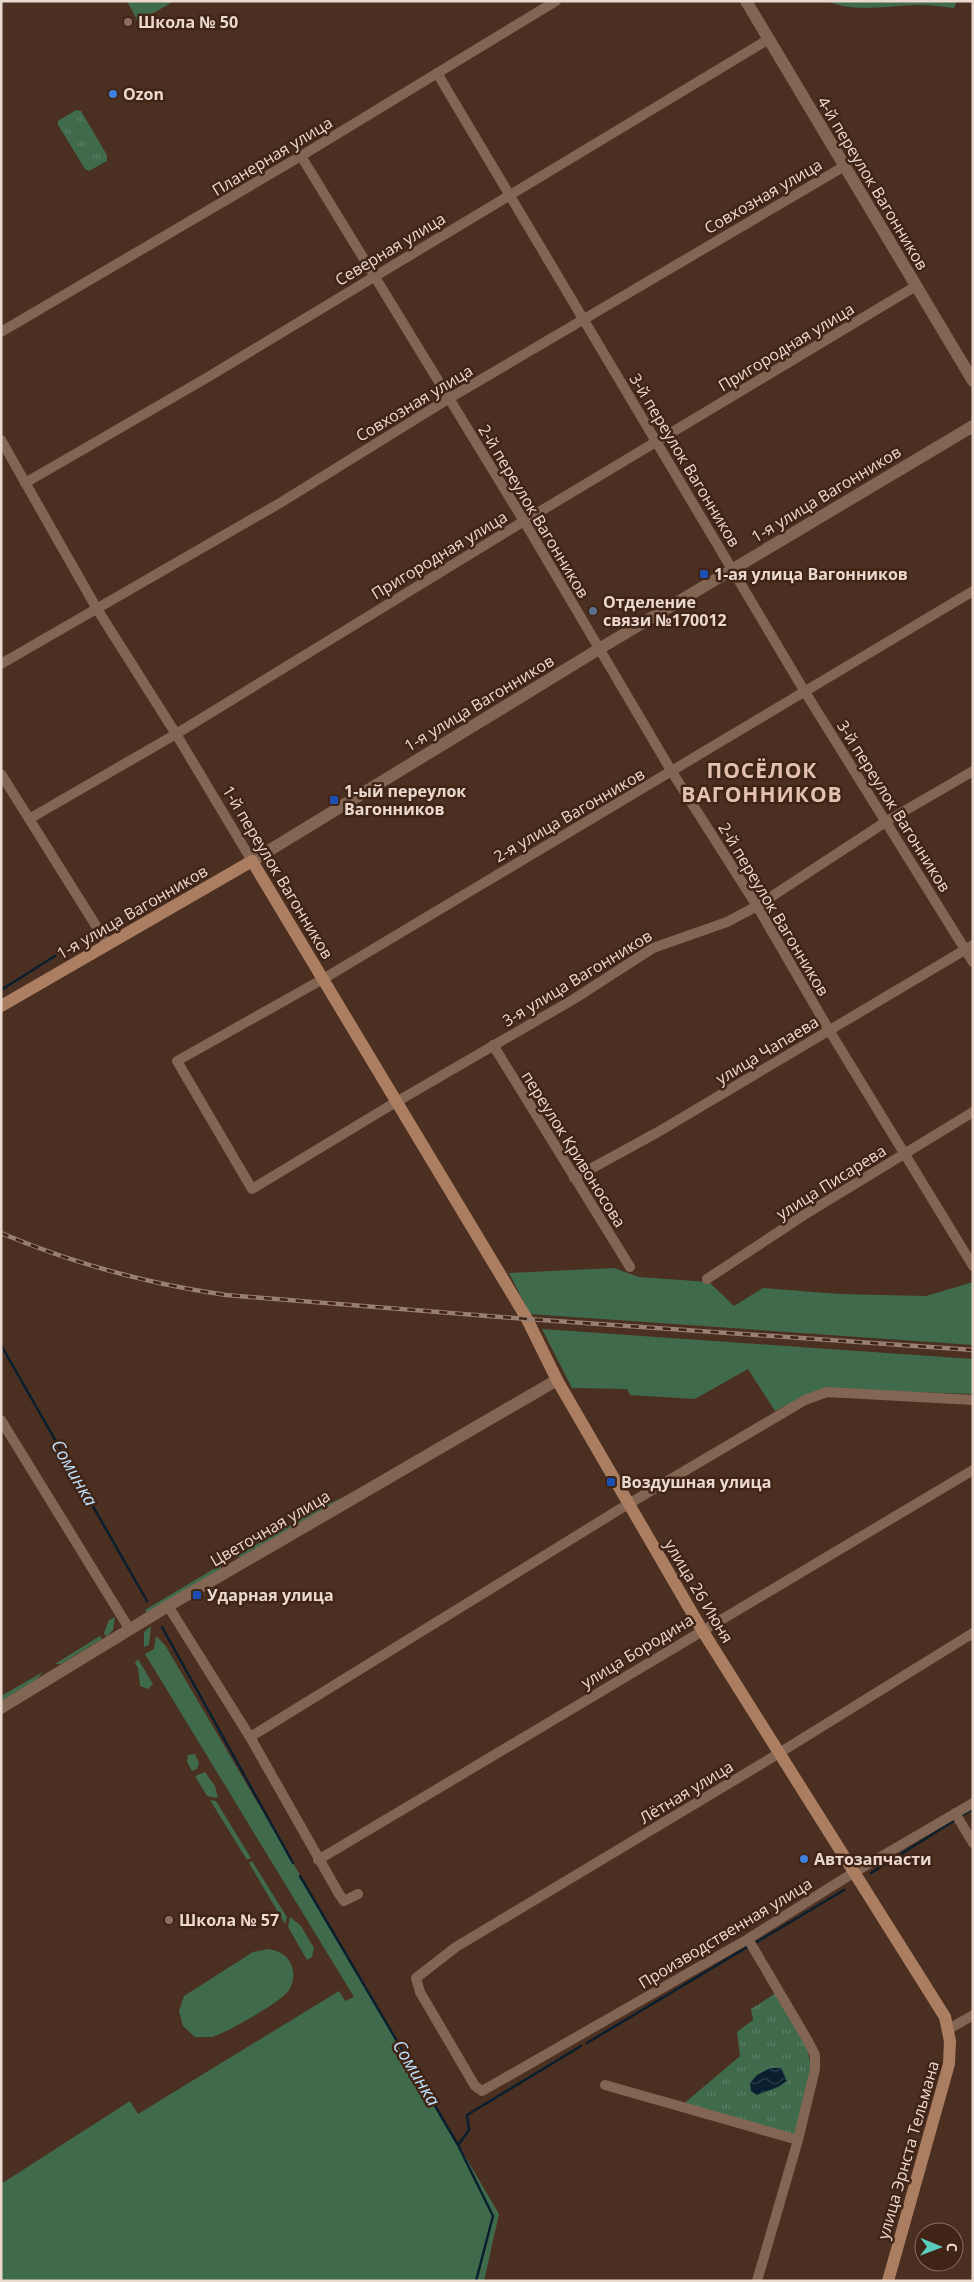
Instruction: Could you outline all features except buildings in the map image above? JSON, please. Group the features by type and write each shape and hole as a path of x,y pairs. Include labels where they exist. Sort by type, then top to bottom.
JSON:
{"main road":[{"name":"1-я улица Вагонников","path":"1,1006 252,861"},
{"name":"1-й переулок Вагонников","path":"252,861 398,1101 527,1319"},
{"name":"улица 26 Июня","path":"527,1319 557,1380 702,1630 854,1873"},
{"name":"улица Эрнста Тельмана","path":"854,1873 940,2008 949,2030 951,2052 888,2281"}],"street":[{"name":"Планерная улица","path":"1,332 301,156 556,1"},
{"name":"4-й переулок Вагонников","path":"746,1 843,167 973,381"},
{"name":"Северная улица","path":"25,483 203,380 508,194 769,39"},
{"name":"3-й переулок Вагонников","path":"437,74 658,442 805,692 969,948 973,962"},
{"name":"2-й переулок Вагонников","path":"301,156 524,521 672,772 757,906 829,1030 973,1266"},
{"name":"Совхозная улица","path":"1,664 280,503 448,399 843,167"},
{"name":"Пригородная улица","path":"29,819 176,734 524,521 916,286"},
{"name":"1-я улица Вагонников","path":"252,861 599,649 973,426"},
{"name":"1-й переулок Вагонников","path":"1,440 97,609 176,734 252,861"},
{"name":"2-я улица Вагонников","path":"252,1189 177,1061 323,979 973,591"},
{"name":"3-я улица Вагонников","path":"252,1189 398,1101 574,999 653,948 727,922 757,906 887,821 973,771"},
{"path":"1,774 108,945"},
{"name":"улица Чапаева","path":"574,1178 658,1132 969,948"},
{"name":"переулок Кривоносова","path":"493,1045 630,1267"},
{"name":"улица Писарева","path":"707,1279 804,1215 973,1112"},
{"name":"Цветочная улица","path":"1,1708 168,1606 557,1380"},
{"path":"250,1736 805,1400 827,1392 973,1400"},
{"path":"1,1420 130,1630"},
{"name":"улица Бородина","path":"318,1860 973,1470"},
{"path":"168,1606 250,1736 318,1860 344,1901 358,1894"},
{"name":"Лётная улица","path":"492,2087 482,2091 475,2086 420,1992 416,1978 456,1947 778,1754 973,1633"},
{"name":"Производственная улица","path":"492,2087 748,1939 854,1873 973,1803"},
{"path":"955,1813 973,1843"},
{"path":"748,1939 815,2055 815,2069 798,2140 757,2281"},
{"path":"949,2030 973,2016"},
{"path":"605,2085 798,2140"}],"green space":[{"path":"127,1 174,1 138,22"},
{"path":"826,1 957,1 954,8 920,5 859,8 837,5"},
{"path":"76,110 81,111 107,155 107,161 89,171 85,169 58,125 58,121"},
{"path":"81,115 105,156 86,167 62,127"},
{"path":"614,1268 639,1277 709,1282 734,1306 763,1288 839,1294 926,1296 973,1282 973,1345 530,1314 509,1273"},
{"path":"542,1329 973,1359 973,1394 822,1389 775,1411 748,1369 695,1399 630,1395 627,1389 572,1388"},
{"path":"346,1496 241,1557 235,1557 321,1507"},
{"path":"222,1564 220,1569 147,1613 145,1610"},
{"path":"115,1617 113,1630 106,1637 104,1633 109,1620"},
{"path":"151,1626 149,1645 144,1647 144,1632"},
{"path":"100,1636 102,1639 61,1664 55,1664"},
{"path":"156,1636 165,1645 499,2214 484,2281 1,2281 1,2184 130,2101 138,2114 339,1991 345,2001 354,1997 145,1654 154,1649"},
{"path":"138,1659 153,1684 148,1689 140,1686 138,1668 135,1663"},
{"path":"43,1672 36,1680 1,1701 1,1696"},
{"path":"195,1754 199,1763 197,1769 192,1771 187,1762 188,1755"},
{"path":"205,1772 215,1786 218,1798 207,1796 195,1776"},
{"path":"210,1800 216,1801 251,1858 247,1860"},
{"path":"252,1861 287,1917 285,1924 249,1863"},
{"path":"290,1917 301,1926 314,1948 312,1957 307,1960 288,1927"},
{"path":"269,1949 284,1955 292,1967 292,1982 284,1996 254,2016 213,2037 195,2037 183,2026 179,2011 184,1996 253,1952"},
{"path":"776,1993 806,2043 811,2066 796,2136 681,2106 740,2056 737,2032 753,2020 751,2009"}],"water":[{"path":"770,2068 781,2068 787,2081 778,2087 757,2095 751,2091 750,2083 757,2075"}],"waterway":[{"path":"1,990 55,956"},
{"name":"Соминка","path":"1,1345 147,1601"},
{"name":"Соминка","path":"162,1627 293,1863"},
{"path":"961,1816 973,1809"},
{"path":"871,1873 955,1820"},
{"name":"Соминка","path":"300,1876 458,2145 493,2216 476,2281"},
{"path":"755,1943 844,1890"},
{"path":"587,2043 749,1946"},
{"path":"458,2145 469,2130 467,2115 581,2046"}],"railway":[{"path":"1,1233 56,1254 112,1272 226,1295 527,1319 973,1350"}],"place":[{"name":"Школа № 50","path":"128,22"},
{"name":"Ozon","path":"113,94"},
{"name":"1-ая улица Вагонников","path":"704,574"},
{"name":"Отделение связи №170012","path":"593,611"},
{"name":"1-ый переулок Вагонников","path":"334,800"},
{"name":"Воздушная улица","path":"611,1482"},
{"name":"Ударная улица","path":"197,1595"},
{"name":"Автозапчасти","path":"804,1859"},
{"name":"Школа № 57","path":"169,1920"}],"district":[{"name":"ПОСЁЛОК ВАГОННИКОВ","path":"762,783"}]}
